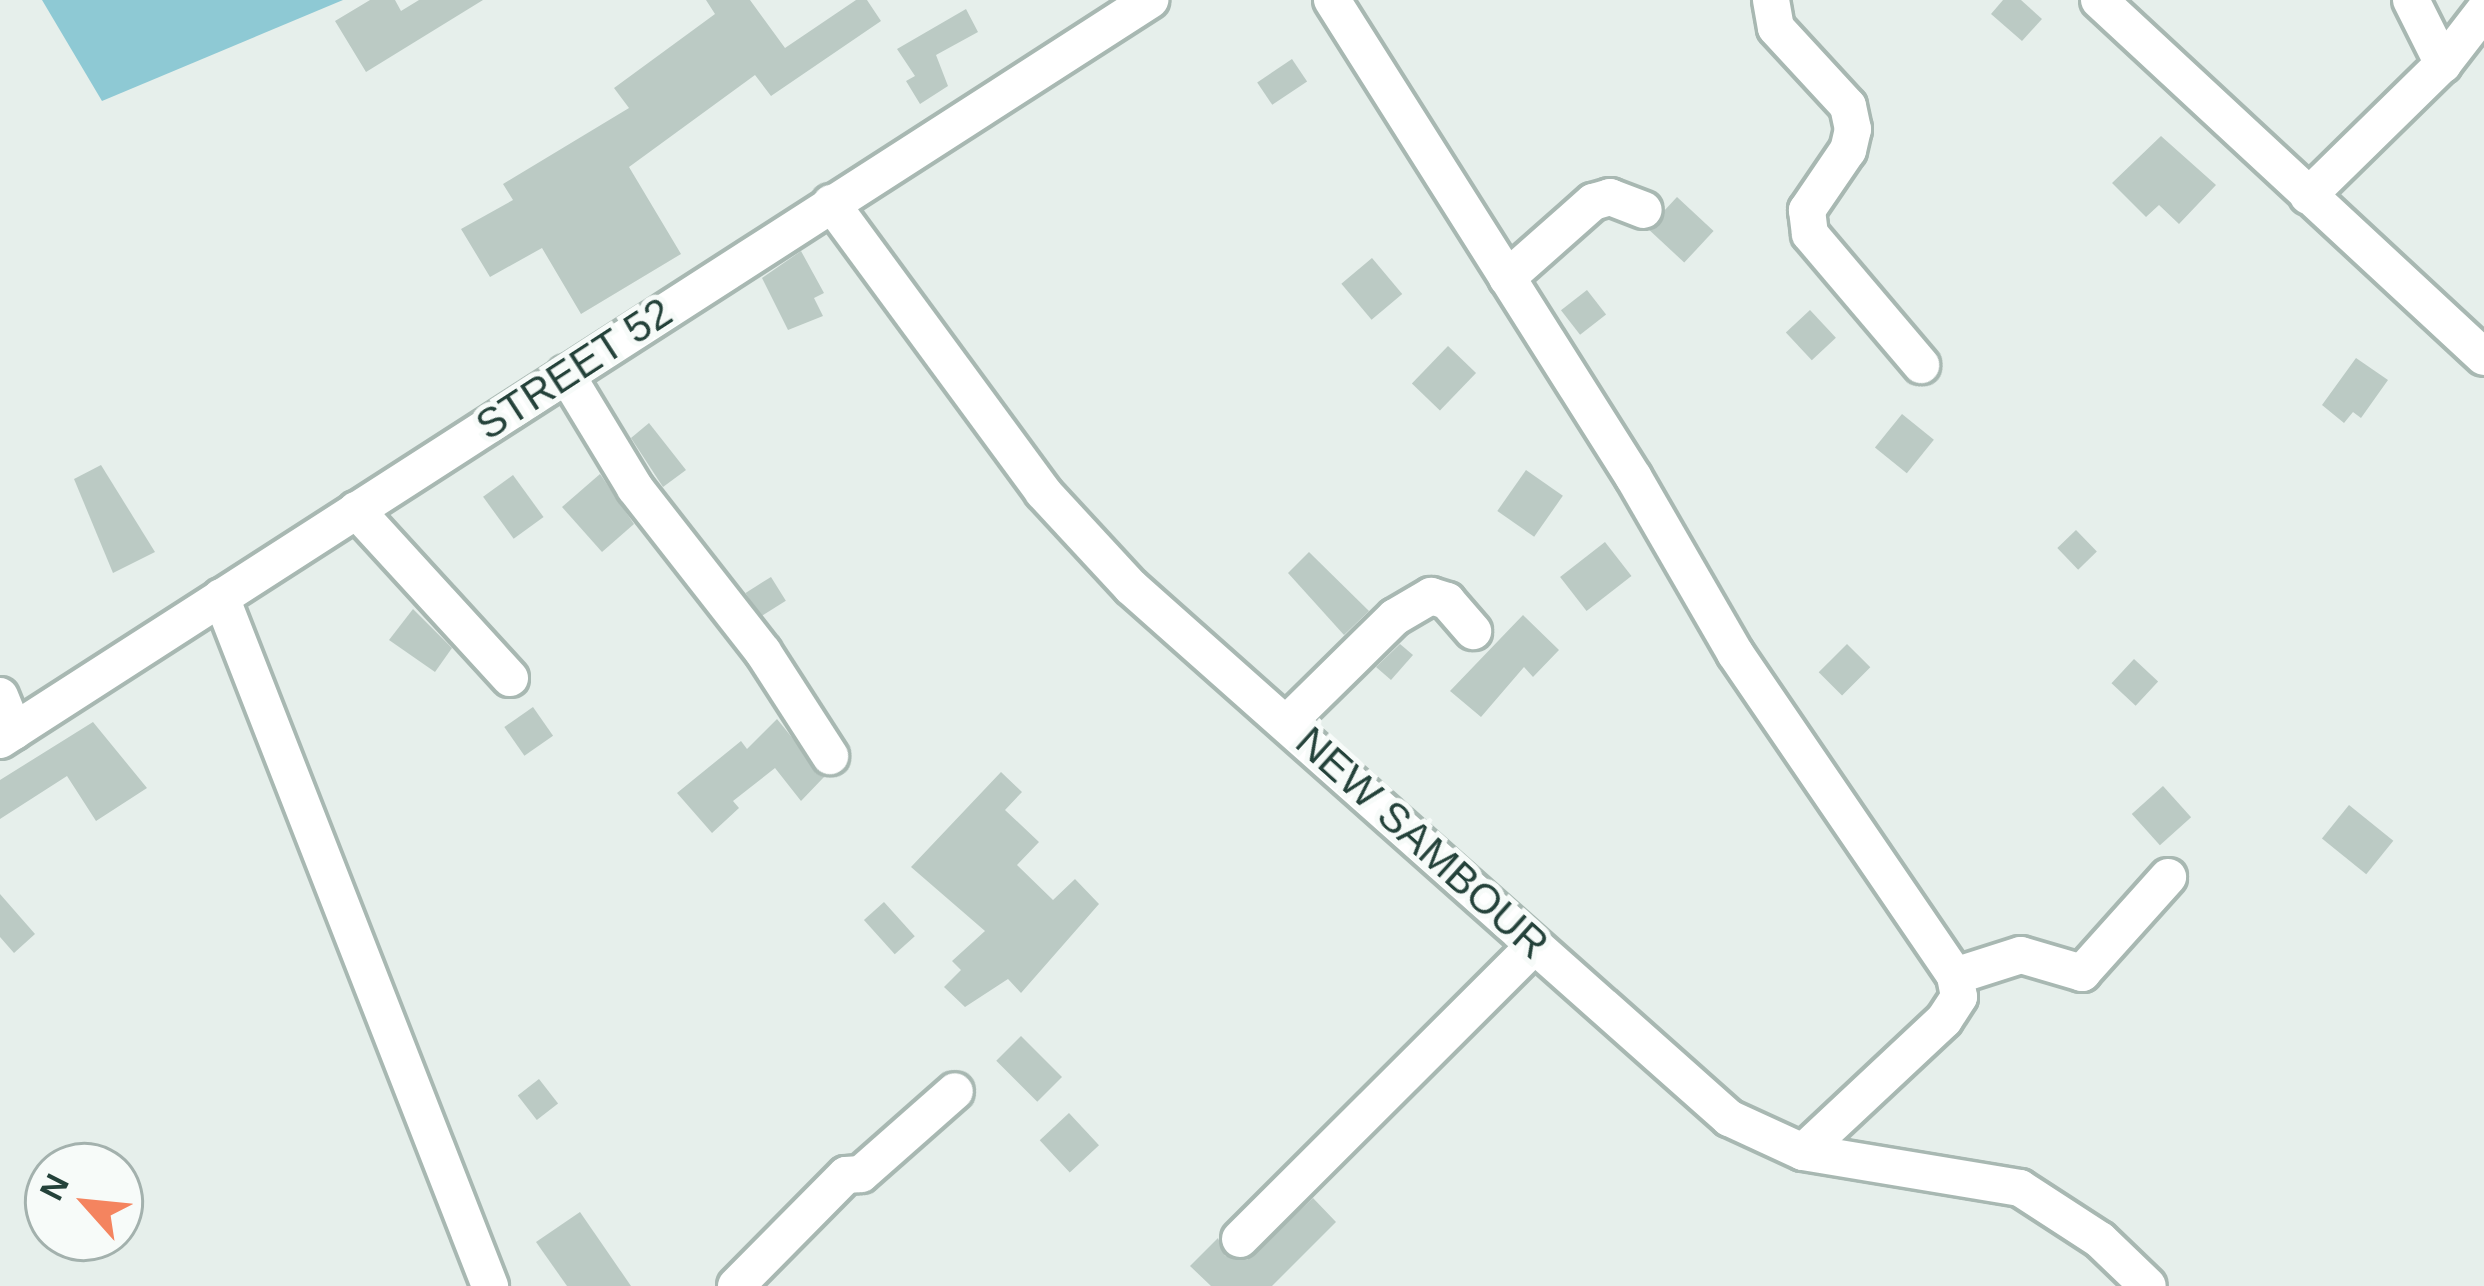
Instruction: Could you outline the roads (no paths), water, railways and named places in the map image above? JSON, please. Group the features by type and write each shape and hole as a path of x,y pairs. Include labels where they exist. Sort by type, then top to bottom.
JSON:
{"street":[{"name":"STREET 52","path":"7,735 1150,0"},
{"path":"1332,0 1508,278 1747,672 1955,976 1960,997 1944,1020 1803,1152"},
{"path":"1771,0 1776,28 1848,106 1853,129 1848,150 1808,210 1810,234 1921,365"},
{"path":"2099,0 2484,357"},
{"path":"2411,0 2443,64"},
{"path":"2308,196 2443,64 2484,11"},
{"path":"1508,278 1593,202 1610,197 1643,210"},
{"name":"NEW SAMBOUR","path":"831,203 1043,492 1131,587 1288,721 1729,1118 1803,1152 2020,1188 2100,1240 2148,1286"},
{"path":"566,374 634,488 763,652 830,756"},
{"path":"356,510 510,678"},
{"path":"1288,721 1395,617 1431,596 1448,601 1472,631"},
{"path":"221,597 490,1286"},
{"path":"0,696 7,735"},
{"path":"1955,976 2021,955 2082,973 2168,877"},
{"path":"1240,1239 1534,946"},
{"path":"736,1286 846,1175 861,1174 955,1091"}],"water":[{"path":"42,0 343,0 102,101"}]}
